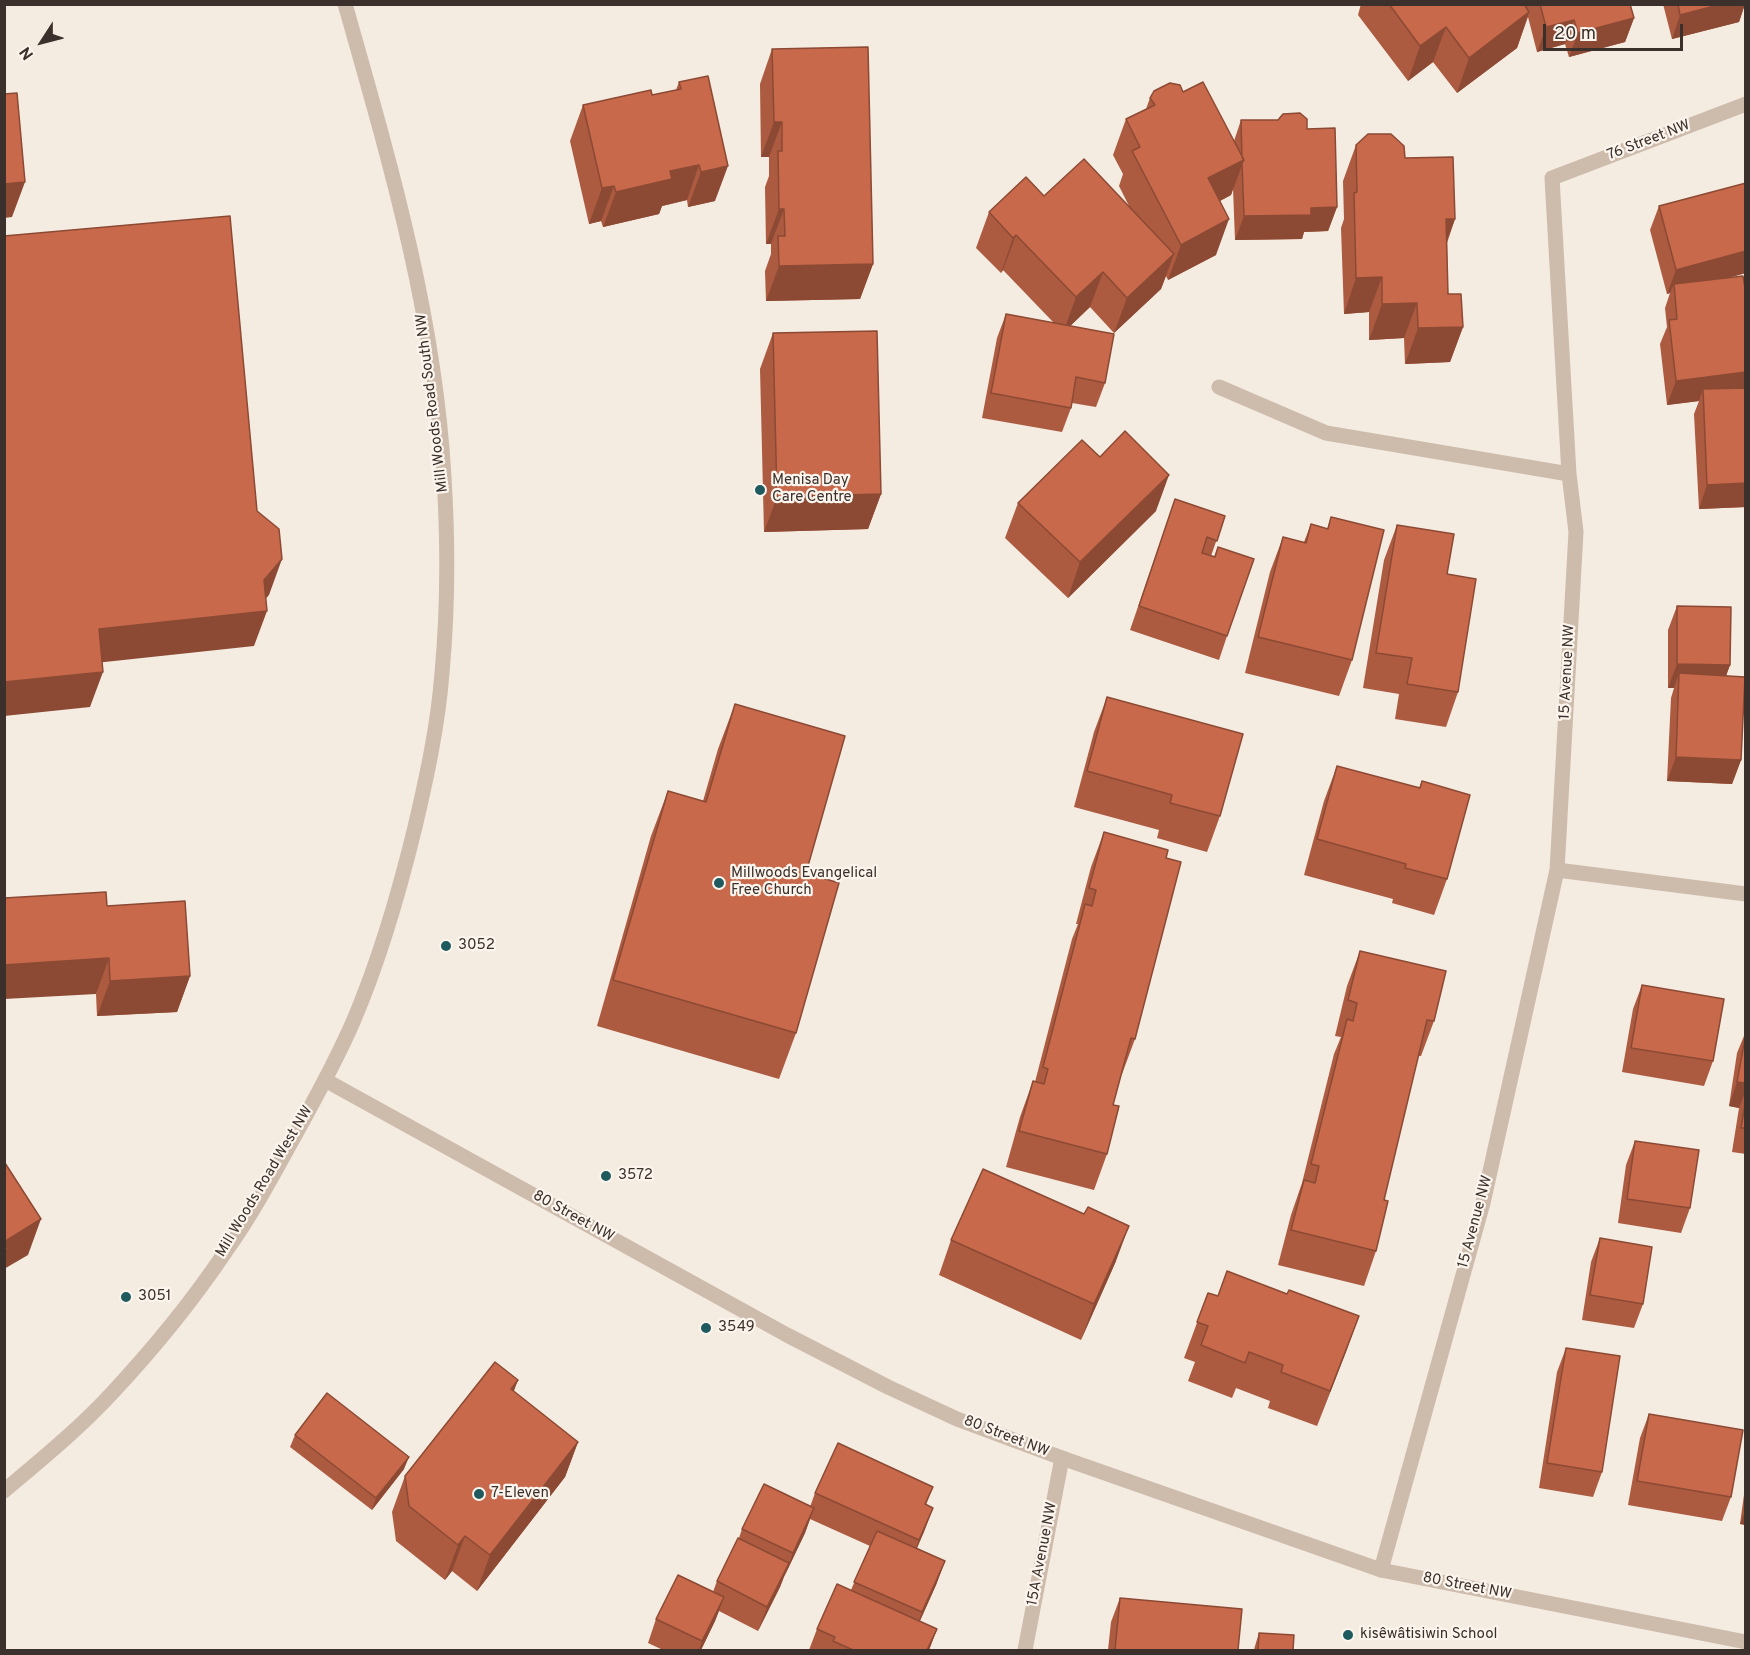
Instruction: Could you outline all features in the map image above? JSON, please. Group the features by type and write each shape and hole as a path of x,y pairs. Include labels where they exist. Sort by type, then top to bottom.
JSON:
{"street":[{"name":"Mill Woods Road South NW","path":"325,1080 354,1021 380,949 410,846 434,738 442,675 447,581 444,475 419,286 399,198 345,4"},
{"name":"76 Street NW","path":"1552,178 1746,104"},
{"name":"15 Avenue NW","path":"1381,1570 1483,1203 1557,870 1576,532 1569,474 1552,178"},
{"path":"1219,387 1326,433 1569,474"},
{"path":"1557,870 1746,894"},
{"name":"80 Street NW","path":"325,1080 817,1351 957,1419 1381,1570 1746,1642"},
{"name":"Mill Woods Road West NW","path":"4,1491 106,1400 172,1322 226,1251 260,1197 325,1080"},
{"name":"15A Avenue NW","path":"1025,1650 1062,1458"}],"building":[{"path":"1389,4 1524,4 1529,12 1469,58 1446,27 1420,46"},
{"path":"1540,4 1630,4 1634,18 1578,33 1574,20 1546,27"},
{"path":"1678,4 1722,4 1680,15"},
{"path":"868,47 873,264 779,266 778,236 785,236 784,209 779,209 778,151 782,151 782,122 774,122 772,49"},
{"path":"708,76 728,166 701,172 699,165 670,171 672,179 616,192 614,186 602,188 583,105 651,90 652,95 681,89 679,82"},
{"path":"1203,82 1244,160 1208,178 1229,219 1181,245 1132,151 1140,147 1126,119 1155,105 1150,98 1154,91 1170,83 1180,85 1183,92"},
{"path":"17,93 25,182 4,184 4,94"},
{"path":"1300,113 1307,119 1307,129 1335,128 1337,207 1311,208 1311,215 1244,216 1241,120 1278,120 1283,114"},
{"path":"1368,134 1391,134 1404,146 1405,158 1453,157 1455,219 1446,219 1448,294 1461,294 1463,327 1418,328 1417,303 1382,304 1382,277 1356,278 1354,193 1357,192 1356,145"},
{"path":"1084,159 1174,254 1127,298 1103,272 1076,297 1016,235 1013,238 989,212 1026,177 1044,196"},
{"path":"1746,183 1746,251 1676,270 1659,206"},
{"path":"230,216 257,511 279,529 282,559 264,580 267,611 99,629 103,672 4,682 4,236"},
{"path":"1743,276 1746,295 1746,372 1676,381 1669,320 1677,319 1674,284"},
{"path":"1006,314 1114,334 1105,383 1076,377 1071,408 991,393"},
{"name":"Menisa Day Care Centre","path":"877,331 881,494 777,497 773,333"},
{"path":"1746,388 1746,483 1707,485 1703,389"},
{"path":"1125,431 1169,475 1080,562 1018,503 1082,440 1100,457"},
{"path":"1175,499 1225,516 1217,541 1207,537 1202,553 1215,557 1218,547 1254,559 1227,636 1139,606"},
{"path":"1331,517 1384,530 1352,660 1258,637 1283,537 1306,543 1311,524 1328,529"},
{"path":"1397,525 1454,534 1447,574 1476,579 1458,692 1407,684 1412,658 1376,653"},
{"path":"1677,606 1731,607 1730,665 1677,664"},
{"path":"1679,673 1745,677 1741,760 1676,757"},
{"path":"1107,697 1243,734 1220,816 1170,803 1172,795 1087,771"},
{"name":"Millwoods Evangelical Free Church","path":"735,704 845,736 806,873 839,883 796,1033 613,980 668,791 706,802"},
{"path":"1337,766 1420,788 1422,781 1470,795 1447,879 1405,868 1406,864 1317,839"},
{"path":"1104,832 1168,850 1166,858 1181,862 1135,1039 1131,1038 1113,1105 1119,1106 1107,1154 1019,1131 1033,1081 1044,1084 1048,1069 1043,1067 1085,904 1092,906 1096,890 1089,888"},
{"path":"106,892 107,906 185,901 190,976 110,981 109,958 4,965 4,898"},
{"path":"1360,951 1446,971 1434,1021 1427,1020 1384,1200 1388,1201 1376,1251 1291,1230 1304,1180 1315,1183 1319,1166 1311,1164 1347,1019 1353,1021 1357,1003 1348,1000"},
{"path":"1642,985 1724,999 1713,1061 1631,1048"},
{"path":"1746,1033 1746,1083 1737,1082"},
{"path":"1746,1099 1746,1128 1741,1128"},
{"path":"1635,1141 1699,1150 1690,1208 1627,1199"},
{"path":"4,1164 41,1219 4,1242"},
{"path":"983,1169 1084,1214 1088,1207 1129,1226 1094,1304 951,1240"},
{"path":"1600,1238 1652,1247 1643,1304 1590,1295"},
{"path":"1227,1271 1287,1294 1289,1290 1359,1316 1330,1391 1281,1372 1283,1365 1249,1352 1245,1363 1201,1345 1208,1326 1197,1322 1208,1293 1218,1296"},
{"path":"1566,1348 1620,1356 1602,1472 1547,1463"},
{"name":"7-Eleven","path":"495,1362 518,1380 511,1389 578,1442 490,1555 465,1536 458,1545 409,1506 405,1476"},
{"path":"327,1393 409,1457 376,1498 295,1435"},
{"path":"1649,1414 1743,1430 1731,1497 1637,1481"},
{"path":"838,1443 933,1487 925,1504 933,1508 919,1540 815,1493"},
{"path":"764,1484 814,1508 793,1553 742,1529"},
{"path":"877,1531 945,1561 922,1612 854,1582"},
{"path":"738,1538 789,1563 767,1607 717,1581"},
{"path":"678,1575 724,1597 702,1641 656,1619"},
{"path":"837,1584 937,1629 927,1650 853,1650 833,1641 835,1637 817,1629"},
{"path":"1120,1598 1242,1609 1238,1650 1115,1650"},
{"path":"1259,1633 1294,1635 1293,1650 1258,1650"}],"place":[{"name":"Menisa Day Care Centre","path":"760,490"},
{"name":"Millwoods Evangelical Free Church","path":"719,883"},
{"name":"3052","path":"446,946"},
{"name":"3572","path":"606,1176"},
{"name":"3051","path":"126,1297"},
{"name":"3549","path":"706,1328"},
{"name":"7-Eleven","path":"479,1494"},
{"name":"kisêwâtisiwin School","path":"1348,1635"}]}
